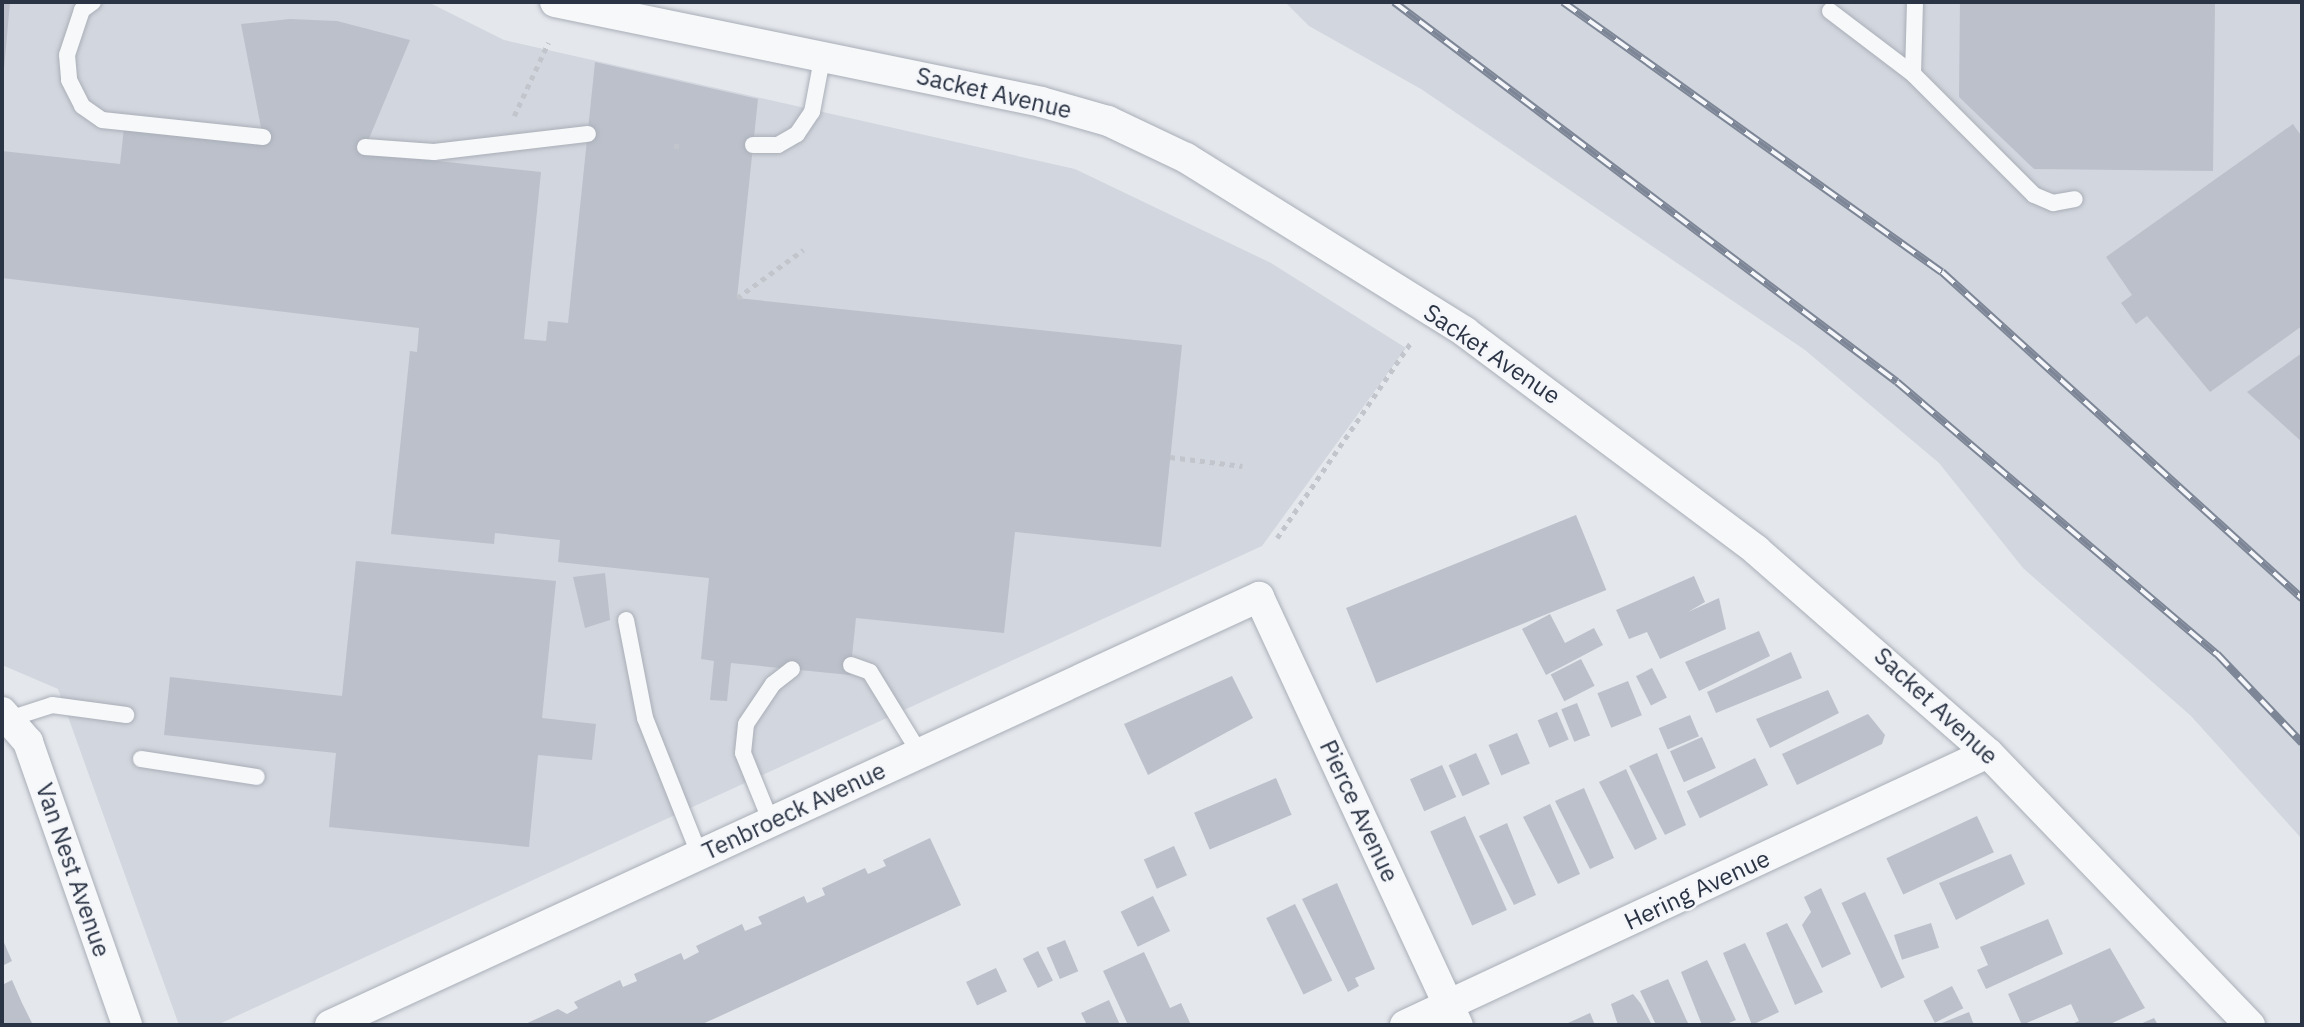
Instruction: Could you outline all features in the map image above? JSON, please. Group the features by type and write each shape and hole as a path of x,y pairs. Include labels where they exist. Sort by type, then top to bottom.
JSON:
{"street":[{"name":"Sacket Avenue","path":"555,2 586,5 823,54 1108,121 1186,158 1465,332 1746,542 1864,639 1988,753 2250,1025"},
{"name":"Tenbroeck Avenue","path":"330,1025 1259,597"},
{"name":"Pierce Avenue","path":"1259,597 1454,1015"},
{"name":"Van Nest Avenue","path":"7,715 28,742 128,1025"},
{"name":"Hering Avenue","path":"1405,1025 1454,1015 1988,753"}],"lane":[{"path":"93,2 82,10 67,55 69,80 82,106 102,120 263,137"},
{"path":"1913,74 1915,2"},
{"path":"1830,11 1913,74 2035,195 2053,203 2075,199"},
{"path":"753,145 778,145 797,134 812,112 823,54"},
{"path":"365,147 433,152 587,134"},
{"path":"626,620 645,718 700,856"},
{"path":"851,665 870,672 919,752"},
{"path":"771,821 743,753 746,724 773,684 792,669"},
{"path":"7,715 52,705 126,715"},
{"path":"141,759 257,777"}],"path":[{"path":"502,144 548,44"},
{"path":"676,149 677,140"},
{"path":"737,298 803,250"},
{"path":"1277,538 1412,341"},
{"path":"1170,457 1242,466"}],"shaded area":[{"path":"2,2 428,2 504,40 1075,169 1271,263 1406,348 1262,546 217,1025 179,1025 58,689 2,665"},
{"path":"1285,2 2302,2 2302,839 2191,716 2023,568 1939,463 1805,350 1421,89 1309,26"}],"building":[{"path":"2,2 10,2 4,69 2,69"},
{"path":"1960,2 2215,2 2213,171 2034,169 1959,97"},
{"path":"290,19 337,21 410,40 363,153 541,172 524,339 546,341 548,321 568,323 595,62 758,99 737,298 1182,345 1161,547 1015,532 1004,633 856,618 850,675 731,663 727,701 710,700 714,661 701,659 709,578 558,562 560,540 495,533 494,544 391,534 410,351 417,352 419,328 2,278 2,151 120,164 124,128 264,143 241,24"},
{"path":"2293,124 2302,137 2302,326 2210,392 2147,316 2136,324 2121,303 2132,295 2106,257"},
{"path":"2302,353 2302,442 2247,392"},
{"path":"1576,515 1606,590 1376,683 1346,608"},
{"path":"356,561 556,581 542,718 596,724 592,760 538,755 529,847 329,827 336,753 164,735 170,677 342,696"},
{"path":"605,573 610,620 585,628 573,577"},
{"path":"1694,576 1705,602 1688,612 1719,598 1726,629 1660,659 1647,632 1629,639 1616,610"},
{"path":"1550,614 1565,643 1594,628 1603,645 1546,675 1522,629"},
{"path":"1759,631 1770,656 1699,691 1685,662"},
{"path":"1791,652 1802,678 1716,713 1707,692"},
{"path":"1581,659 1595,686 1564,701 1551,674"},
{"path":"1652,668 1667,697 1651,706 1636,676"},
{"path":"1232,676 1253,718 1148,775 1124,724"},
{"path":"1628,681 1642,715 1611,728 1597,693"},
{"path":"1828,690 1839,713 1770,748 1756,719"},
{"path":"1577,703 1590,735 1574,742 1561,709"},
{"path":"1557,712 1569,740 1549,748 1538,720"},
{"path":"1868,714 1885,735 1882,744 1797,785 1782,754"},
{"path":"1690,715 1699,736 1668,749 1659,728"},
{"path":"1517,733 1530,763 1501,775 1488,745"},
{"path":"1702,737 1716,768 1684,782 1670,751"},
{"path":"1476,753 1490,784 1462,796 1449,765"},
{"path":"1657,753 1686,825 1665,835 1629,766"},
{"path":"1755,758 1768,785 1700,818 1687,791"},
{"path":"1442,765 1456,797 1424,811 1410,779"},
{"path":"1626,769 1657,839 1635,850 1599,782"},
{"path":"1276,778 1292,815 1210,850 1194,813"},
{"path":"1584,788 1614,858 1590,869 1555,801"},
{"path":"1550,804 1580,874 1558,884 1523,817"},
{"path":"1465,816 1507,910 1472,926 1430,831"},
{"path":"1977,816 1994,852 1903,895 1886,858"},
{"path":"1507,823 1536,895 1514,905 1479,836"},
{"path":"930,838 961,905 718,1017 700,1025 523,1025 558,1009 567,1014 578,1008 574,1002 620,980 623,987 637,981 634,974 681,953 684,960 699,952 696,946 742,924 745,931 762,924 758,917 804,896 807,903 825,895 822,888 865,868 868,874 886,866 883,860"},
{"path":"1174,846 1187,875 1157,889 1144,859"},
{"path":"2011,854 2025,884 1956,920 1939,883"},
{"path":"1337,883 1375,969 1355,978 1359,986 1348,992 1302,899"},
{"path":"1821,888 1851,954 1822,968 1802,925 1811,912 1804,897"},
{"path":"1865,892 1905,977 1881,988 1841,903"},
{"path":"1153,896 1170,931 1138,947 1121,912"},
{"path":"1295,904 1332,980 1304,994 1266,918"},
{"path":"2048,919 2063,954 1986,989 1977,970 1988,965 1980,947"},
{"path":"1787,923 1823,992 1795,1005 1766,933"},
{"path":"1931,923 1939,948 1902,960 1894,935"},
{"path":"2,938 12,961 2,966"},
{"path":"1065,940 1078,971 1060,979 1047,948"},
{"path":"1745,943 1779,1012 1752,1025 1723,953"},
{"path":"2110,948 2145,1008 2108,1025 2069,1025 2079,1021 2071,1004 2022,1025 2008,994"},
{"path":"1038,951 1053,980 1038,988 1023,959"},
{"path":"1144,952 1170,1008 1181,1003 1191,1025 1128,1025 1103,971"},
{"path":"1707,960 1736,1020 1724,1025 1702,1025 1681,972"},
{"path":"996,968 1007,992 977,1006 966,982"},
{"path":"1668,979 1689,1025 1656,1025 1640,991"},
{"path":"12,980 33,1025 2,1025 2,985"},
{"path":"1952,986 1963,1008 1935,1023 1923,1001"},
{"path":"1633,994 1652,1025 1618,1025 1611,1004"},
{"path":"1109,1000 1120,1025 1087,1025 1081,1013"},
{"path":"1969,1012 1974,1025 1937,1025"},
{"path":"1590,1013 1595,1025 1569,1025 1568,1023"},
{"path":"2154,1018 2158,1025 2138,1025"}],"railway":[{"path":"1394,2 1897,382 2217,654 2302,743"},
{"path":"1563,2 1942,272 2302,599"}]}
